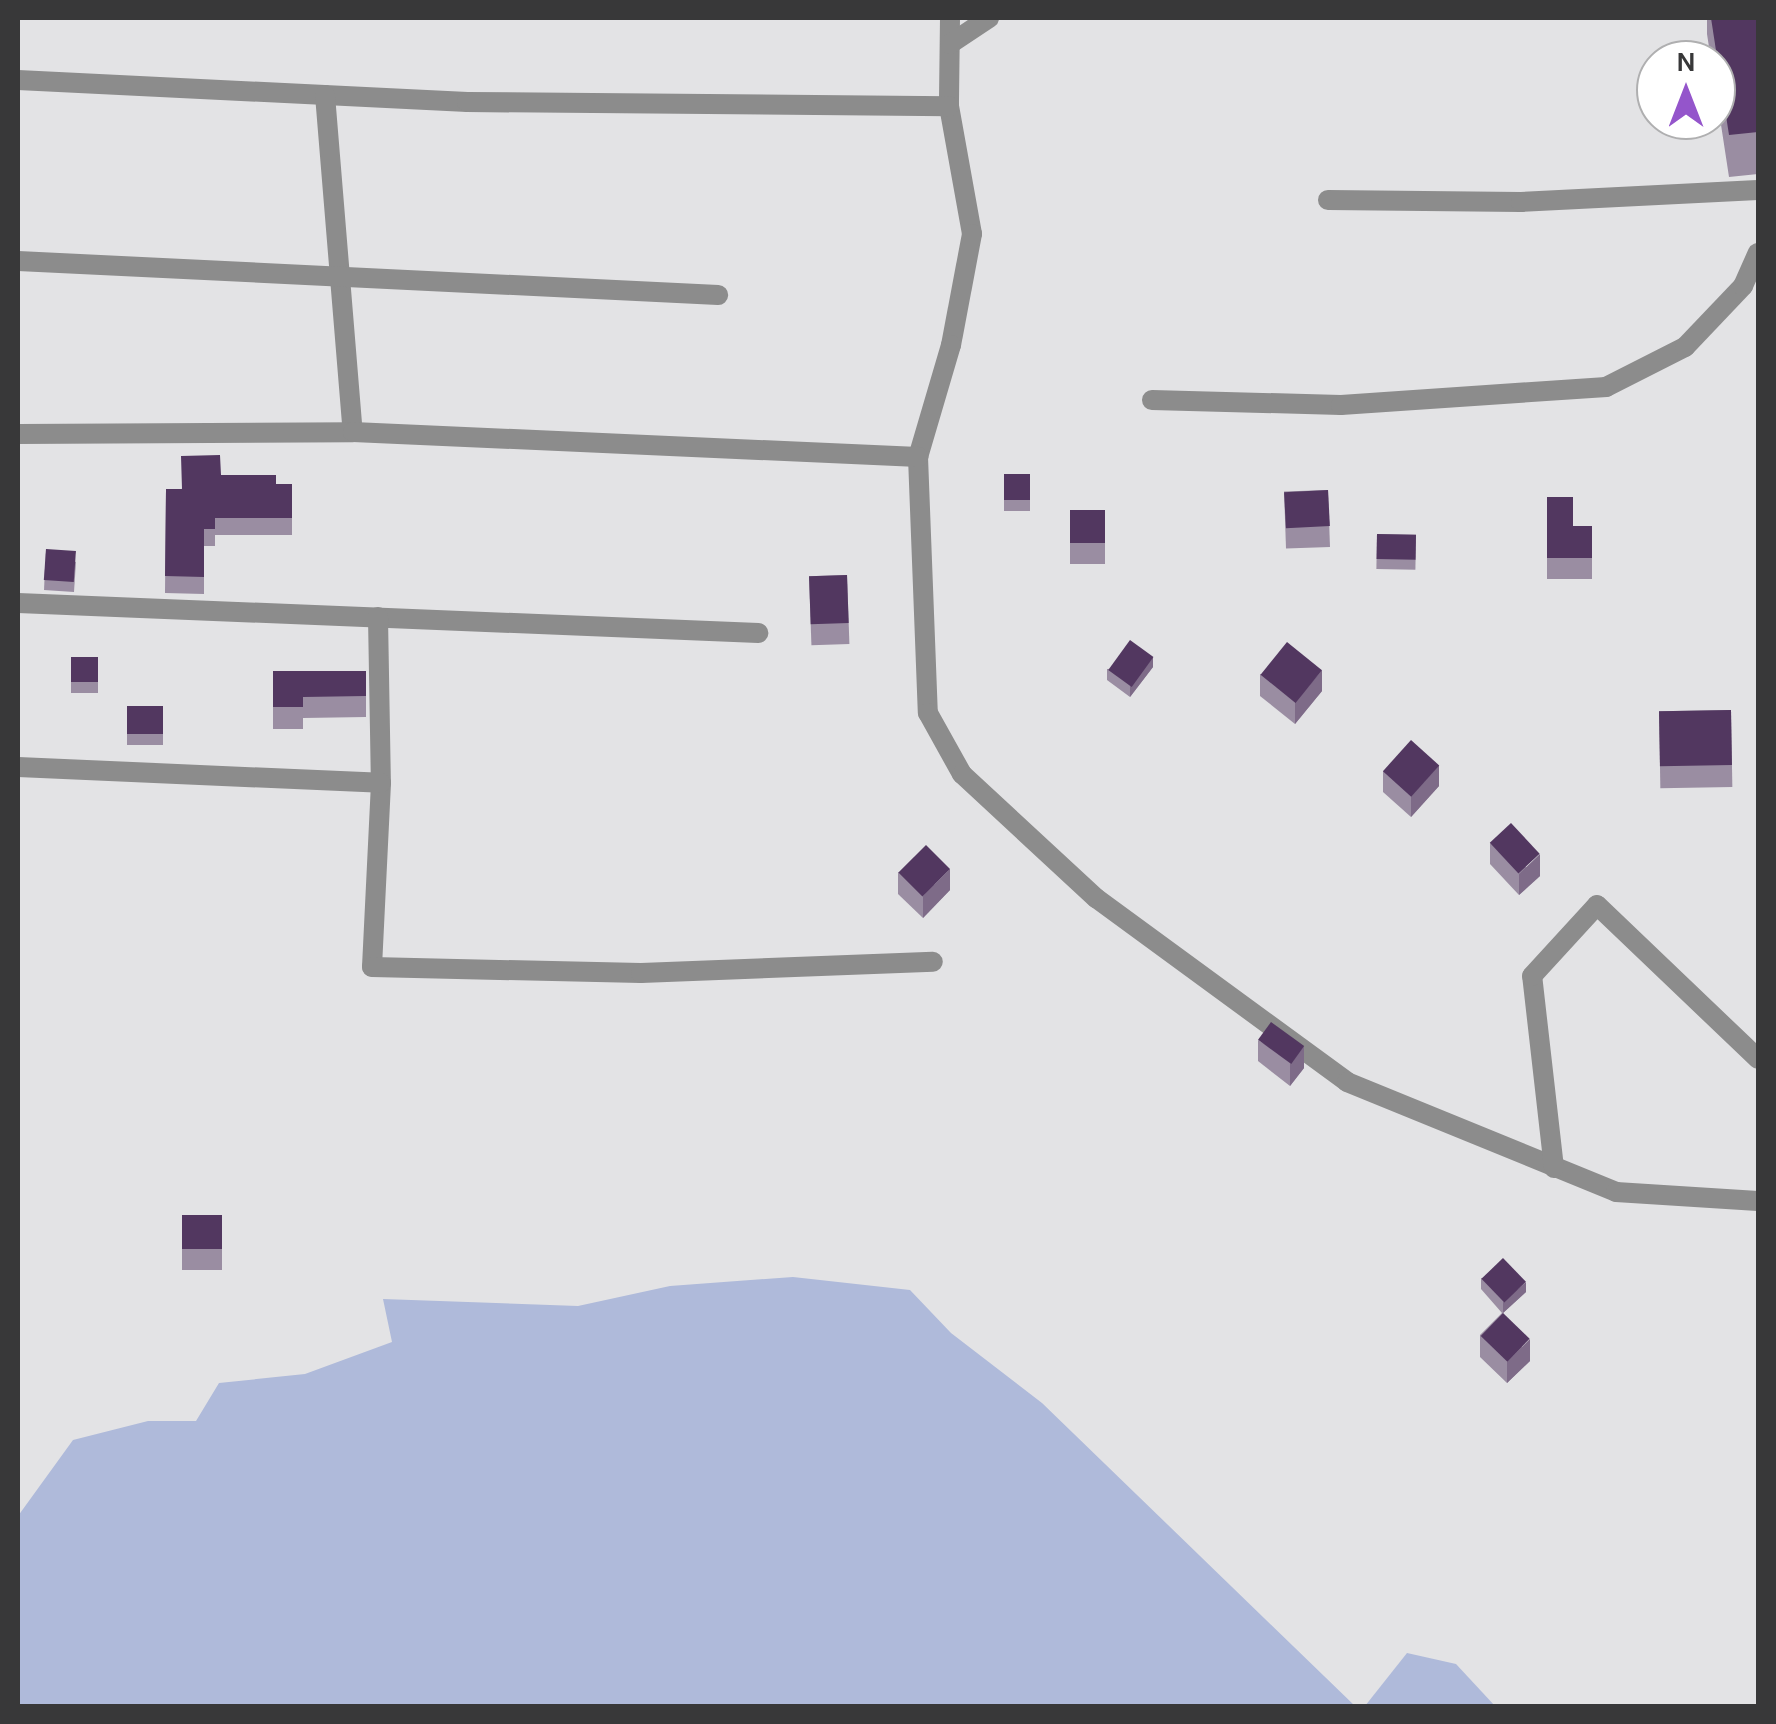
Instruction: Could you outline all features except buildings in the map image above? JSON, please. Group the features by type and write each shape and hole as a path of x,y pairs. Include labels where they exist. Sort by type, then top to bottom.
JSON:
{"street":[{"path":"950,18 949,106 972,234 952,345 918,457 928,713 962,774 1096,898 1347,1082 1616,1192 1671,1200 1758,1201"},
{"path":"950,44 990,18"},
{"path":"18,80 325,94 949,106"},
{"path":"325,94 353,432"},
{"path":"1328,200 1521,202 1758,190"},
{"path":"1152,400 1341,405 1606,386 1684,346 1732,300 1758,253"},
{"path":"18,261 718,296"},
{"path":"18,434 353,432 918,457"},
{"path":"18,603 758,633"},
{"path":"378,617 382,784 372,967 641,973 933,962"},
{"path":"18,767 382,784"},
{"path":"1554,1168 1532,976 1598,905 1758,1059"}],"shaded area":[{"path":"793,1277 910,1290 951,1333 1042,1403 1355,1706 18,1706 18,1516 73,1440 148,1421 196,1421 219,1383 305,1374 392,1342 383,1299 578,1306 670,1286"},
{"path":"1407,1653 1456,1664 1495,1706 1365,1706"}]}
